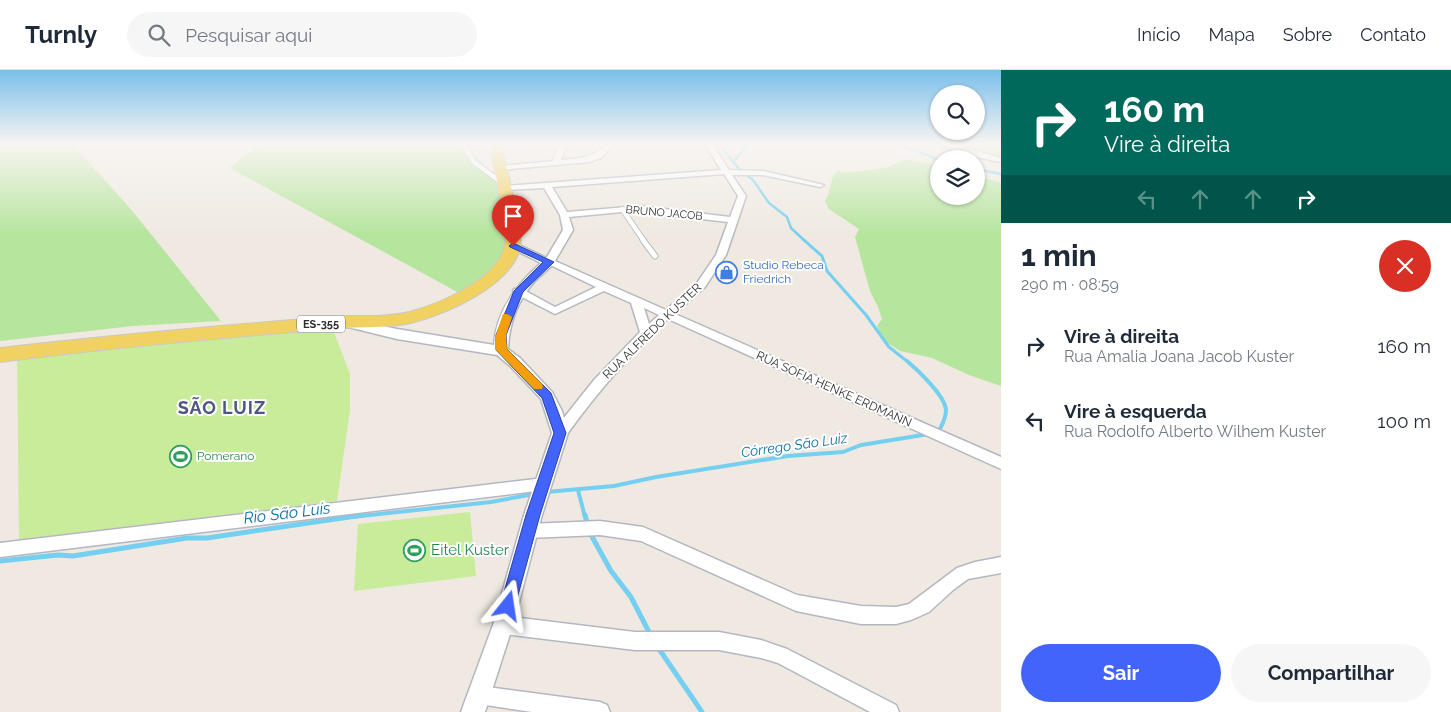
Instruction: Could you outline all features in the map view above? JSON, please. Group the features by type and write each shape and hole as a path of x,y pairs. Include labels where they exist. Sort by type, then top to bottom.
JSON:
{"main road":[{"path":"501,174 513,246"},
{"name":"ES-355","path":"0,355 410,317 466,296 493,273 504,261 513,246"}],"street":[{"path":"502,180 522,174"},
{"path":"502,180 547,186 704,174"},
{"name":"RUA ALFREDO KUSTER","path":"560,433 598,383 646,333 701,285 721,255 742,196 730,174"},
{"path":"762,174 820,185"},
{"path":"501,350 501,335 518,291 549,262 568,230 564,215 547,186"},
{"name":"BRUNO JACOB","path":"564,215 622,209 733,220"},
{"path":"513,246 549,262"},
{"name":"RUA SOFIA HENKE ERDMANN","path":"549,262 1001,462"},
{"path":"518,291 555,311 603,287"},
{"path":"636,301 646,333"},
{"path":"345,322 397,334 501,350 547,396 560,433 530,523 503,625 476,703 600,712"},
{"path":"0,550 543,485"},
{"path":"530,523 570,530 597,527 623,529 643,534 796,603 844,613 874,615 909,614 922,607 952,580 964,573 980,568 1001,565"},
{"path":"503,625 635,641 719,641 761,649 781,655 889,712"}],"lane":[{"path":"488,174 502,180"},
{"path":"622,209 655,256"}],"green space":[{"path":"0,174 99,174 129,207 221,321 133,326 0,341"},
{"path":"241,174 492,174 502,192 509,216 509,240 506,252 499,266 461,294"},
{"path":"835,174 930,174 930,205 985,205 985,178 1001,183 1001,386 969,375 932,358 900,351 883,340 877,326 882,319 870,291 855,237 859,229 829,209 825,201"},
{"name":"Pomerano","path":"332,327 350,374 350,410 337,501 19,540 17,348"},
{"name":"Eitel Kuster","path":"470,512 476,576 354,591 358,524"}],"waterway":[{"name":"Córrego São Luiz","path":"745,174 753,180 769,203 787,217 791,228 805,241"},
{"name":"Córrego São Luiz","path":"804,240 822,256 827,271 866,315 889,347 908,362"},
{"name":"Córrego São Luiz","path":"907,361 918,370 944,404 946,410 944,420 940,429 935,431"},
{"name":"Córrego São Luiz","path":"546,492 614,486 656,477 788,456 843,452 861,445 929,434"},
{"path":"578,490 585,517"},
{"name":"Rio São Luís","path":"351,517 491,502 534,494"},
{"name":"Rio São Luís","path":"0,561 58,555 73,556 187,538 207,538 363,515"},
{"path":"585,515 588,526"},
{"path":"590,533 611,571 631,597 651,636"},
{"path":"657,646 702,712"}],"slow traffic":[{"path":"507,317 501,335 501,350 538,386"}],"place":[{"name":"Studio Rebeca Friedrich","path":"727,272"},
{"name":"Pomerano","path":"181,456"},
{"name":"Eitel Kuster","path":"415,550"}],"district":[{"name":"SÃO LUIZ","path":"222,407"}],"route":[{"path":"508,606 533,515 560,433 554,411 547,396 501,350 501,335 518,291 549,262 513,246"}]}
